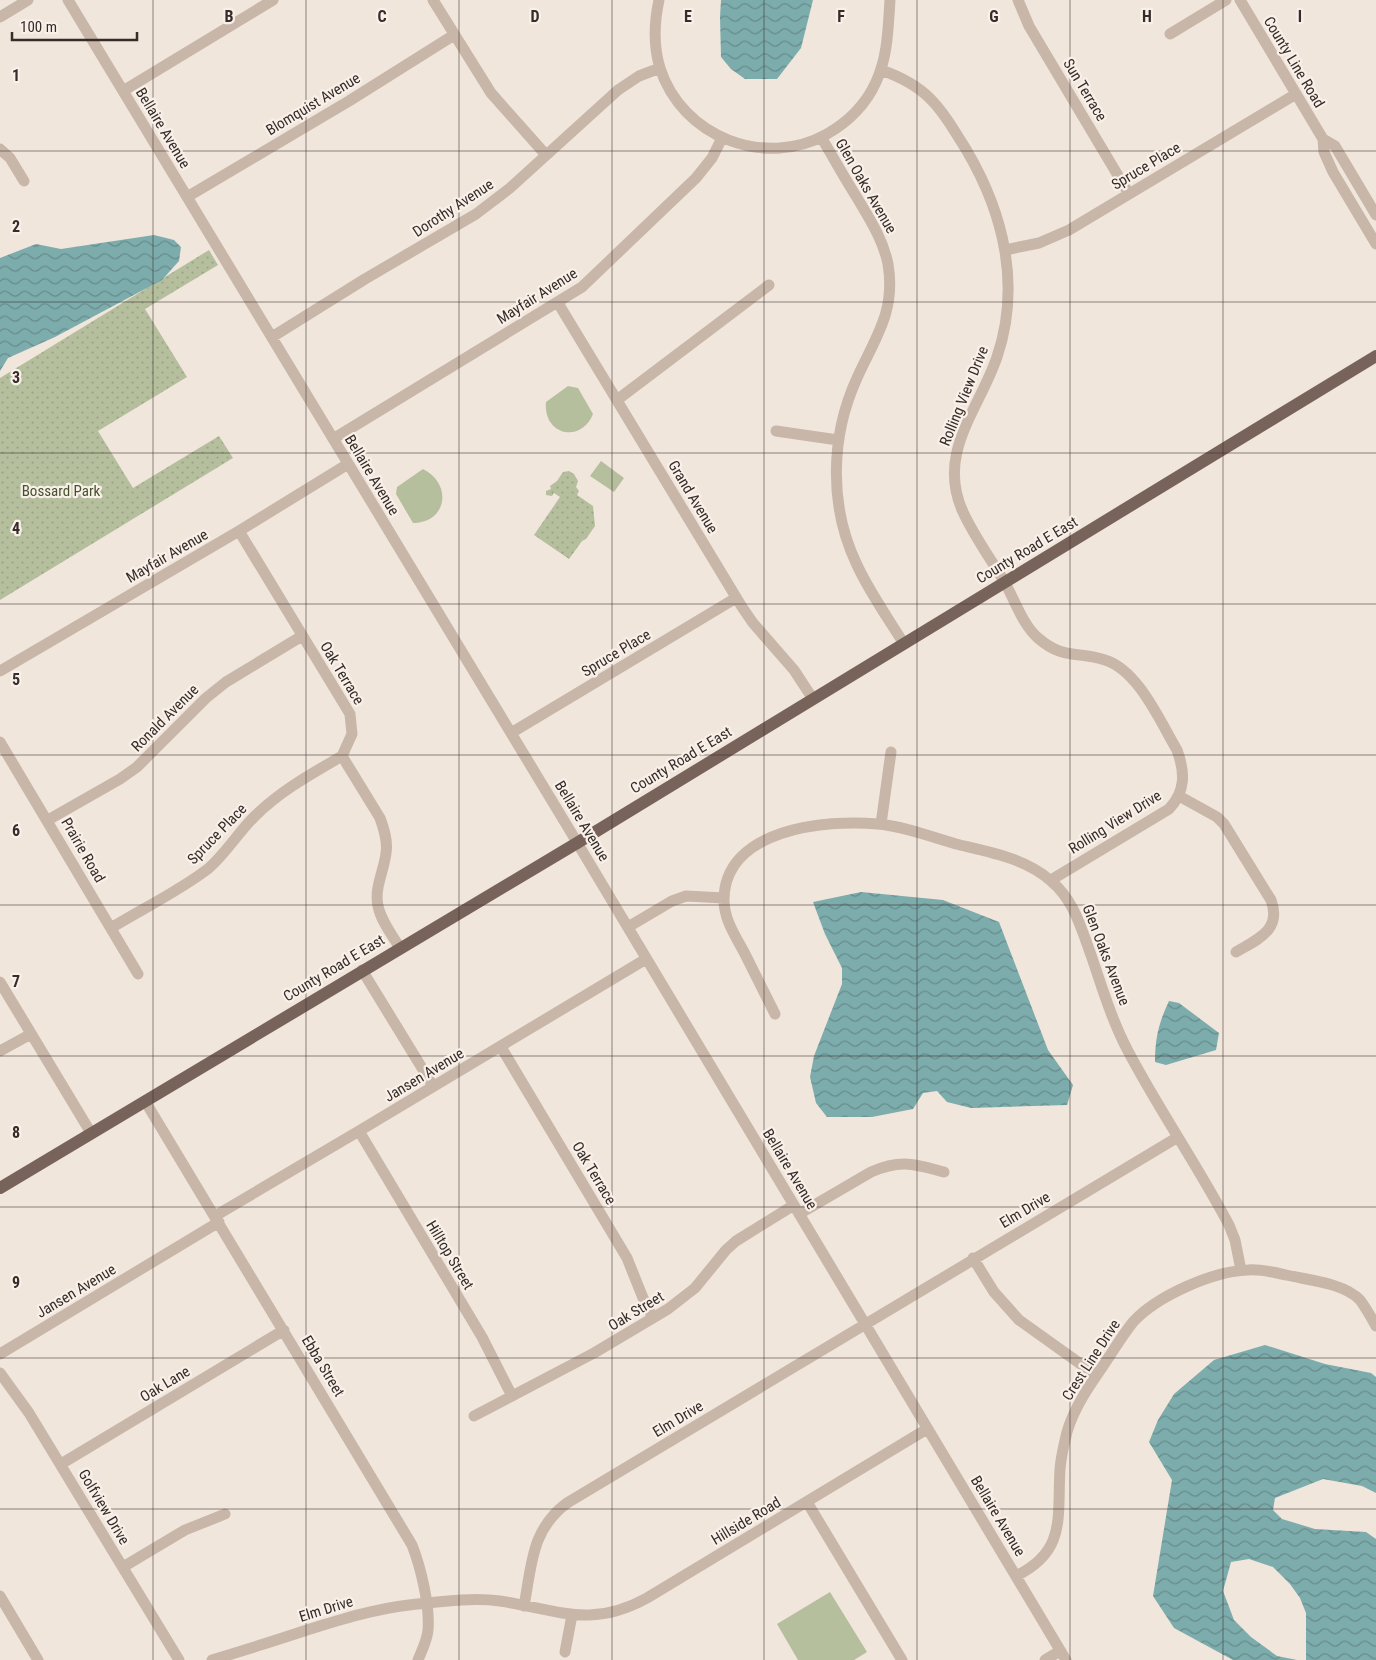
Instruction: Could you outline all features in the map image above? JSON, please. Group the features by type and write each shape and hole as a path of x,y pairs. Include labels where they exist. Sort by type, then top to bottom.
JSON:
{"main road":[{"name":"County Road E East","path":"0,1188 577,843 1376,356"}],"street":[{"path":"0,17 28,0"},
{"name":"Bellaire Avenue","path":"68,0 628,927 1063,1655"},
{"path":"123,91 273,0"},
{"path":"433,0 491,93 546,155"},
{"path":"659,0 655,22 655,37 660,68 674,96 695,120 722,138 749,147 772,149 795,146 821,138 858,110 868,97 881,70 886,43 890,0"},
{"name":"Sun Terrace","path":"1018,0 1029,26 1129,194"},
{"path":"1170,34 1226,0"},
{"name":"County Line Road","path":"1240,0 1323,139"},
{"name":"Blomquist Avenue","path":"187,197 349,101 454,35"},
{"name":"Dorothy Avenue","path":"272,338 365,279 476,214 504,192 628,82 660,68"},
{"name":"Rolling View Drive","path":"881,70 917,86 943,112 986,186 998,220 1005,250 1008,288 1003,335 991,374 959,441 954,470 956,491 962,511 1004,582 1028,628 1043,642 1060,652 1104,659 1114,663 1132,677 1177,750 1182,773 1179,796 1169,809 1051,880"},
{"name":"Spruce Place","path":"1005,250 1039,243 1055,237 1296,94"},
{"name":"Mayfair Avenue","path":"333,438 582,287 598,274 696,178 712,158 722,138"},
{"name":"Glen Oaks Avenue","path":"821,138 878,235 886,258 890,281 889,298 882,329 849,398 838,440 836,461 838,496 848,544 868,585 904,644"},
{"path":"1323,139 1335,146 1376,215"},
{"path":"1323,139 1324,152 1333,172 1376,244"},
{"path":"0,149 10,158 24,181"},
{"path":"617,400 769,285"},
{"name":"Grand Avenue","path":"558,303 736,598 753,623 794,670 813,699"},
{"path":"776,431 838,440"},
{"name":"Mayfair Avenue","path":"0,671 240,531 348,464"},
{"name":"Oak Terrace","path":"240,531 350,714 352,734 342,756"},
{"name":"Spruce Place","path":"511,734 736,598"},
{"name":"Ronald Avenue","path":"48,820 120,779 136,767 206,698 226,682 302,636"},
{"name":"Prairie Road","path":"0,742 138,974"},
{"path":"881,824 891,752"},
{"path":"342,756 380,818 384,829 386,853 378,886 378,905 384,922 400,948"},
{"name":"Spruce Place","path":"111,928 210,867 253,818 270,802 289,787 342,756"},
{"path":"1179,796 1224,824 1271,900 1273,922 1269,929 1261,937 1236,952"},
{"name":"Glen Oaks Avenue","path":"724,898 728,878 734,866 742,856 761,841 772,836 812,826 836,824 881,824 1005,856 1036,870 1051,880 1060,889 1075,912 1126,1049 1229,1225 1235,1240 1241,1270"},
{"path":"628,927 672,901 686,896 724,898 727,918 775,1014"},
{"name":"Jansen Avenue","path":"0,1354 359,1131 646,959"},
{"path":"362,970 433,1086"},
{"path":"0,982 91,1133"},
{"path":"0,1051 31,1034"},
{"name":"Oak Terrace","path":"501,1047 627,1258 643,1298 654,1318"},
{"name":"Ebba Street","path":"145,1101 412,1545 422,1578 428,1631 418,1660"},
{"name":"Hilltop Street","path":"359,1131 482,1337 512,1396"},
{"name":"Elm Drive","path":"212,1660 351,1617 381,1610 426,1604 484,1600 524,1606 537,1540 543,1528 558,1510 973,1258 1178,1137"},
{"name":"Oak Street","path":"474,1416 594,1353 681,1301 736,1241 882,1167 894,1164 914,1164 944,1172"},
{"path":"973,1258 994,1292 1019,1320 1096,1375"},
{"name":"Crest Line Drive","path":"1016,1576 1026,1571 1044,1555 1057,1532 1060,1513 1060,1468 1063,1450 1075,1412 1096,1375 1123,1336 1146,1310 1172,1294 1220,1274 1241,1270 1264,1270 1342,1288 1359,1300 1376,1326"},
{"name":"Oak Lane","path":"61,1464 284,1330"},
{"name":"Golfview Drive","path":"0,1373 18,1396 61,1464 178,1660"},
{"name":"Hillside Road","path":"524,1606 572,1615 603,1615 634,1605 928,1428"},
{"path":"807,1502 902,1660"},
{"path":"123,1567 185,1530 226,1514"},
{"path":"0,1596 38,1660"},
{"path":"565,1652 572,1615"},
{"path":"1045,1660 1063,1655"}],"green space":[{"name":"Bossard Park","path":"209,250 218,265 145,309 187,377 98,431 133,488 219,436 233,458 0,600 0,378"},
{"path":"568,386 578,388 593,414 580,429 564,432 550,422 546,402"},
{"path":"601,461 624,478 614,492 590,476"},
{"path":"423,469 433,476 439,484 442,502 439,510 433,517 413,523 396,494 397,487"},
{"path":"569,471 574,474 578,481 576,487 579,491 577,495 593,506 595,526 569,559 534,535 560,497 554,493 552,496 546,495 546,491 551,489 550,486 557,481 563,472"},
{"path":"830,1592 867,1652 854,1660 798,1660 777,1624"}],"water":[{"path":"721,0 813,0 801,48 777,79 745,79 731,69 721,57"},
{"path":"154,235 174,240 181,247 179,261 162,280 55,337 8,358 0,371 0,258 36,244 61,249"},
{"path":"861,892 943,900 999,922 1048,1050 1073,1085 1067,1105 971,1108 947,1102 937,1091 923,1093 913,1109 872,1117 827,1117 816,1103 810,1077 814,1056 842,984 842,968 825,934 813,902"},
{"path":"1169,1001 1179,1003 1219,1033 1216,1050 1166,1065 1155,1062 1158,1030"},
{"path":"1265,1345 1325,1364 1371,1373 1376,1377 1376,1493 1362,1486 1323,1479 1275,1498 1273,1510 1282,1519 1315,1529 1366,1532 1376,1539 1376,1660 1306,1660 1306,1613 1300,1598 1290,1584 1273,1567 1249,1559 1231,1562 1223,1591 1234,1620 1251,1637 1277,1656 1297,1660 1233,1660 1174,1628 1153,1596 1172,1480 1149,1442 1158,1420 1174,1394 1214,1360"}]}
